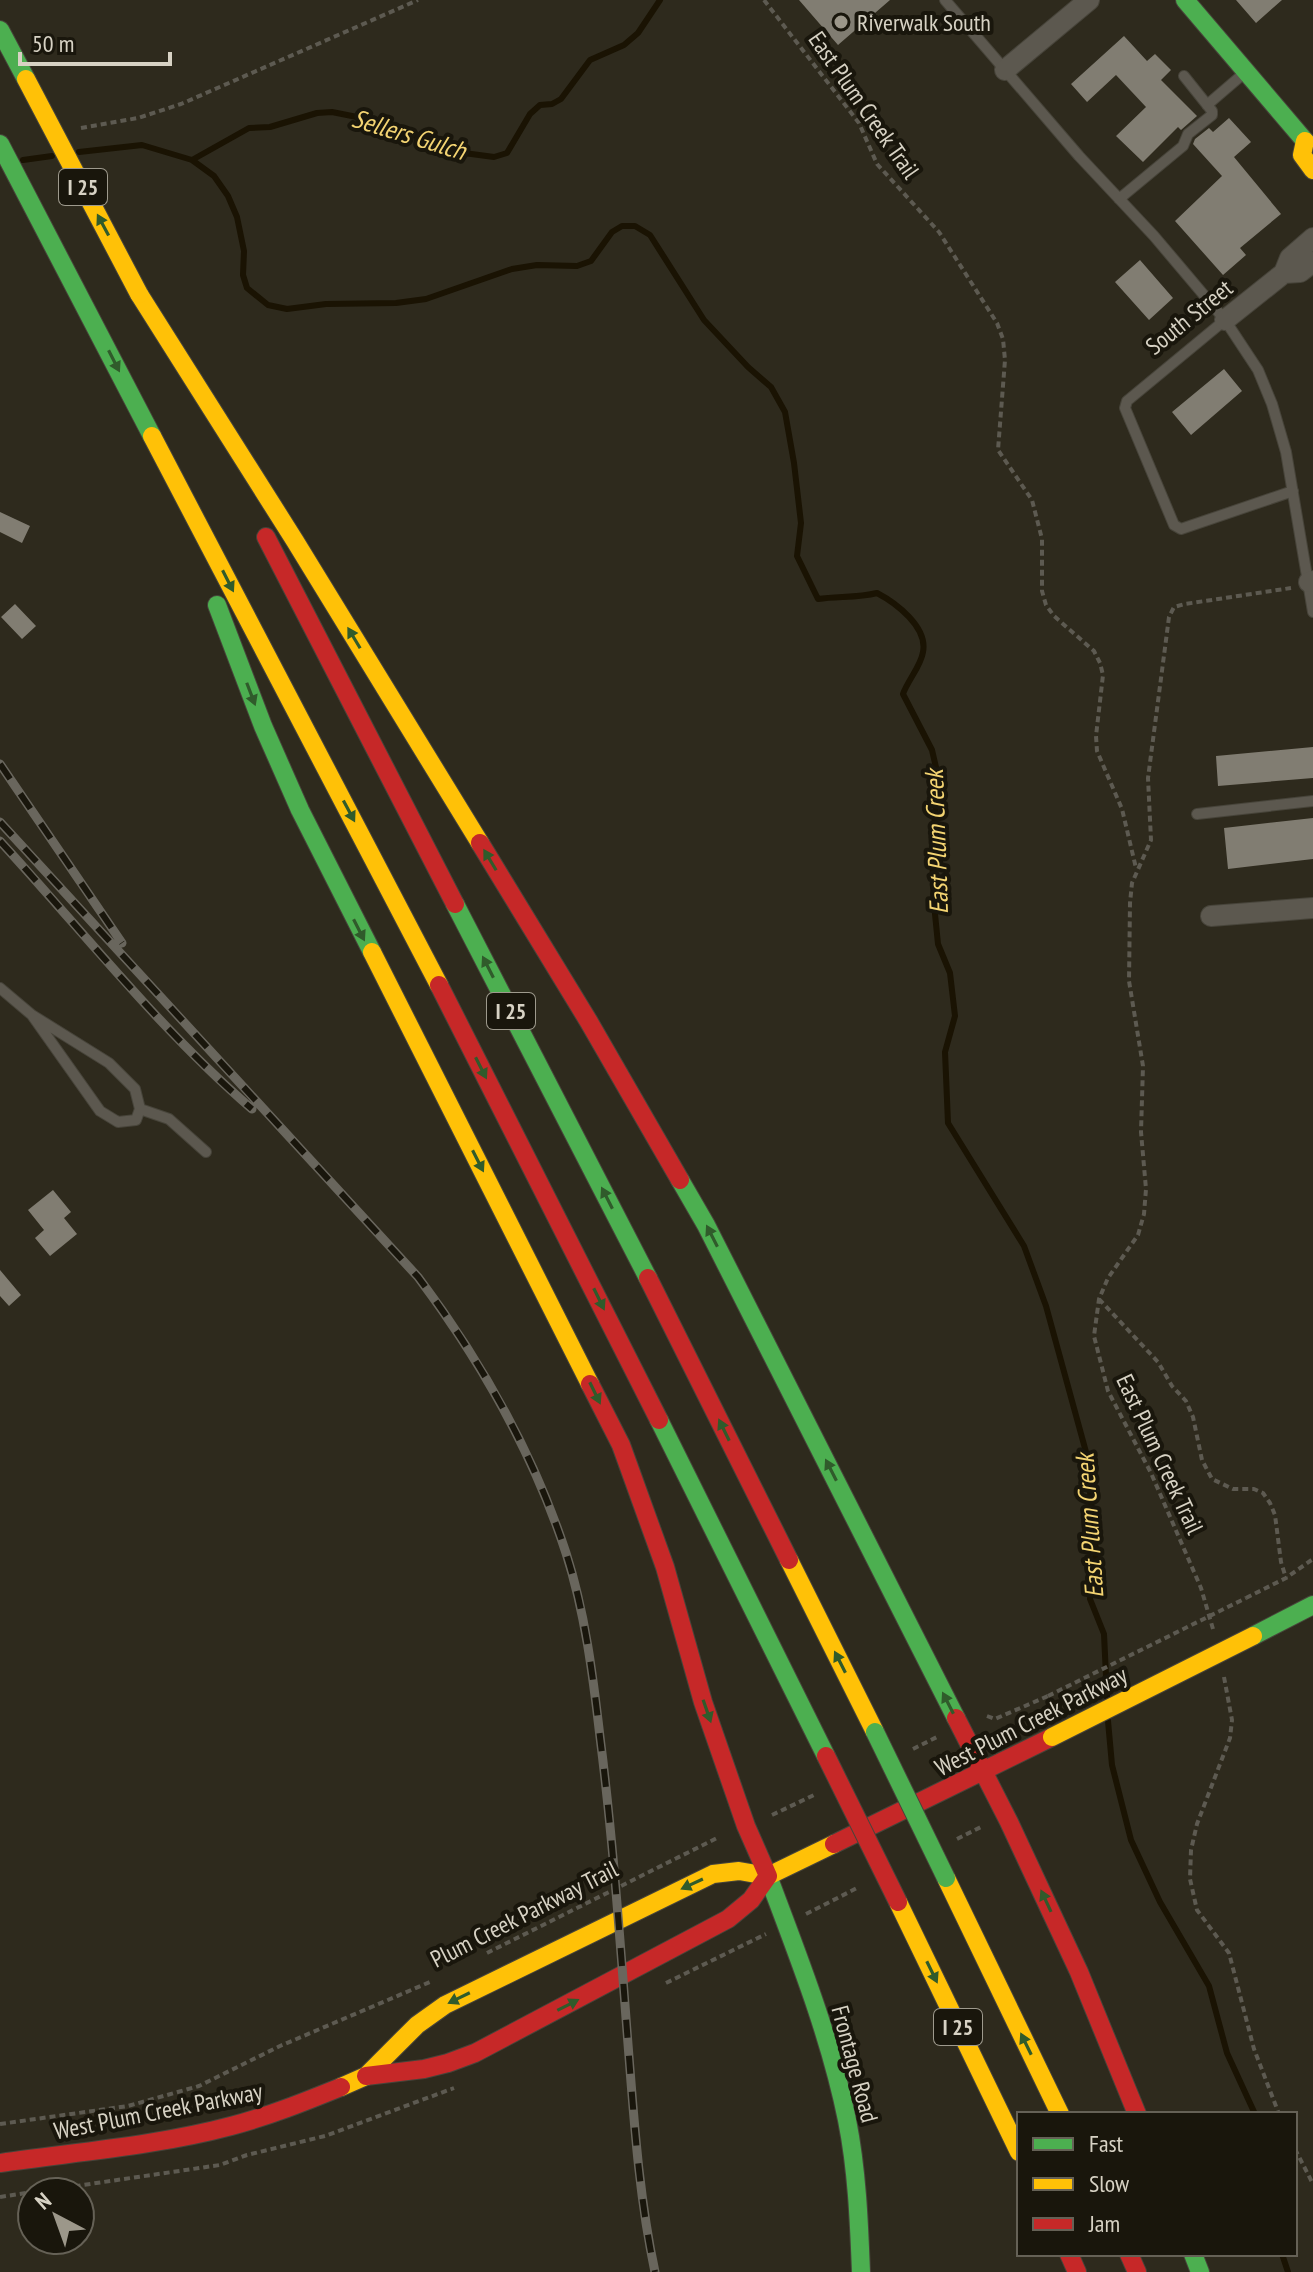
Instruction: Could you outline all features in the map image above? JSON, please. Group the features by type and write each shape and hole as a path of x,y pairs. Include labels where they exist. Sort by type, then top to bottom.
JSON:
{"main road":[{"path":"1185,0 1309,141 1302,155 1313,170"},
{"name":"I 25","path":"0,30 240,488"},
{"name":"I 25","path":"0,144 571,1242 1017,2148"},
{"path":"139,294 295,541 635,1099 734,1278 984,1772 1079,1972 1136,2112"},
{"name":"Frontage Road","path":"140,413 263,726 300,810 621,1445 665,1567 703,1702 820,2021 847,2124 858,2200 861,2272"},
{"name":"I 25","path":"254,515 669,1318 1059,2112"},
{"name":"West Plum Creek Parkway","path":"0,2163 112,2148 228,2127 282,2111 366,2076 424,2069 475,2053 728,1919 751,1900 768,1876 984,1772 1313,1605"},
{"name":"West Plum Creek Parkway","path":"366,2076 417,2025 445,2005 713,1874 739,1871 768,1876"}],"street":[{"path":"1005,70 1089,0"},
{"name":"South Street","path":"1225,320 1284,273 1290,258 1313,238"},
{"name":"South Street","path":"1284,273 1300,272 1313,262"},
{"path":"1211,916 1313,908"}],"lane":[{"path":"945,0 1225,320 1258,370 1286,452 1311,581 1313,612"},
{"path":"1207,105 1247,70"},
{"path":"1119,199 1183,146 1188,134 1212,115 1184,76"},
{"name":"South Street","path":"1225,320 1127,401 1125,408 1174,525 1181,529 1293,491"},
{"path":"1197,814 1313,801"},
{"path":"0,988 32,1015 109,1063 135,1089 140,1109 136,1120 118,1122 100,1111 32,1015"},
{"path":"140,1109 169,1119 206,1152"}],"path":[{"path":"77,129 138,118 181,104 418,0"},
{"name":"East Plum Creek Trail","path":"764,0 859,123 877,164 939,232 997,323 1003,339 1005,360 998,450 1032,500 1042,539 1042,591 1046,605 1054,616 1094,651 1100,663 1103,675 1097,751 1122,809 1137,871 1130,903 1129,981 1143,1066 1141,1132 1146,1189 1138,1235 1108,1278 1099,1299 1094,1336 1108,1391 1151,1473 1201,1588 1215,1635"},
{"path":"1137,871 1151,840 1148,778 1167,634 1174,607 1287,589 1311,581"},
{"path":"1099,1299 1152,1355 1186,1401 1193,1417 1202,1460 1212,1479 1233,1489 1254,1489 1263,1493 1270,1503 1286,1578"},
{"path":"901,1754 959,1726 978,1713 995,1719 1048,1696 1286,1578 1313,1559"},
{"path":"1224,1675 1232,1720 1230,1738 1197,1824 1190,1879 1197,1910 1229,1953 1254,2049 1278,2112"},
{"name":"Plum Creek Parkway Trail","path":"474,1960 710,1840 816,1795"},
{"name":"Plum Creek Parkway Trail","path":"0,2124 128,2106 199,2086 280,2046 432,1981"},
{"path":"1297,2153 1313,2184"}],"building":[{"name":"Riverwalk South","path":"799,0 890,0 838,45"},
{"path":"1236,0 1282,0 1256,23"},
{"path":"1124,36 1147,61 1155,54 1171,70 1161,80 1197,116 1181,130 1178,127 1143,162 1116,136 1146,107 1116,75 1087,102 1071,84"},
{"path":"1229,118 1251,142 1234,157 1281,214 1240,248 1246,255 1223,275 1175,221 1222,176 1193,144 1209,128 1213,132"},
{"path":"1140,260 1173,298 1149,320 1115,282"},
{"path":"1224,369 1242,391 1191,435 1172,412"},
{"path":"0,512 30,526 22,543 0,532"},
{"path":"15,604 36,626 22,639 1,617"},
{"path":"1313,747 1313,778 1218,786 1216,756"},
{"path":"1313,818 1313,859 1228,869 1224,828"},
{"path":"53,1190 71,1212 64,1218 77,1234 50,1256 35,1238 44,1230 28,1210"},
{"path":"0,1270 21,1295 9,1306 0,1296"}],"waterway":[{"name":"Sellers Gulch","path":"192,160 249,128 270,127 317,113 332,112 377,121 449,151 494,157 507,153 530,114 540,105 561,99 590,60 624,45 638,33 660,0"},
{"name":"East Plum Creek","path":"79,152 142,145 192,160 214,176 228,196 237,217 247,288 268,305 287,309 426,299 512,269 537,265 577,266 591,261 612,232 622,226 635,226 650,235 704,320 771,387 785,412 794,463 801,523 797,556 818,599 877,593 909,617 921,634 923,652 903,694 932,750 938,776 932,856 934,904 938,944 950,973 955,1016 945,1052 948,1123 1024,1246 1046,1306 1086,1452 1096,1551 1090,1599 1104,1634 1107,1697"},
{"name":"East Plum Creek","path":"23,160 52,156"},
{"name":"East Plum Creek","path":"1108,1721 1112,1765 1131,1840 1160,1902 1209,1986 1227,2053 1254,2112"},
{"name":"East Plum Creek","path":"1283,2256 1288,2272"}],"railway":[{"path":"0,764 122,943"},
{"path":"0,822 418,1277 484,1375 538,1479 573,1575 591,1668 605,1775 638,2158 655,2272"},
{"path":"0,841 153,1013 252,1109"}],"traffic: fast":[{"path":"1185,0 1305,141"},
{"path":"0,30 26,79"},
{"path":"0,144 152,436"},
{"path":"217,605 263,726 300,810 372,952"},
{"path":"455,904 648,1278"},
{"path":"680,1180 706,1225 956,1718"},
{"path":"659,1420 826,1756"},
{"path":"1253,1636 1313,1605"},
{"path":"875,1732 946,1878"},
{"path":"768,1876 812,1996 840,2089 853,2158 861,2272"},
{"path":"1194,2256 1200,2272"}],"traffic: slow":[{"path":"26,79 139,294"},
{"path":"1305,141 1302,155 1313,170"},
{"path":"139,294 480,843"},
{"path":"152,436 439,985"},
{"path":"372,952 590,1384"},
{"path":"789,1560 875,1732"},
{"path":"1052,1737 1253,1636"},
{"path":"341,2087 366,2076 417,2025 445,2005 713,1874 739,1871 768,1876 834,1844"},
{"path":"946,1878 1059,2112"},
{"path":"898,1902 1017,2148"}],"traffic: jam":[{"path":"266,537 455,904"},
{"path":"480,843 680,1180"},
{"path":"439,985 659,1420"},
{"path":"648,1278 789,1560"},
{"path":"590,1384 621,1445 665,1567 703,1702 746,1826 768,1876"},
{"path":"956,1718 1079,1972 1136,2112"},
{"path":"834,1844 1052,1737"},
{"path":"826,1756 898,1902"},
{"path":"448,2063 475,2053 728,1919 751,1900 768,1876"},
{"path":"366,2076 448,2063"},
{"path":"0,2163 145,2144 203,2133 259,2118 341,2087"},
{"path":"1070,2256 1077,2272"},
{"path":"1130,2256 1137,2272"}],"place":[{"name":"Riverwalk South","path":"841,22"}]}
